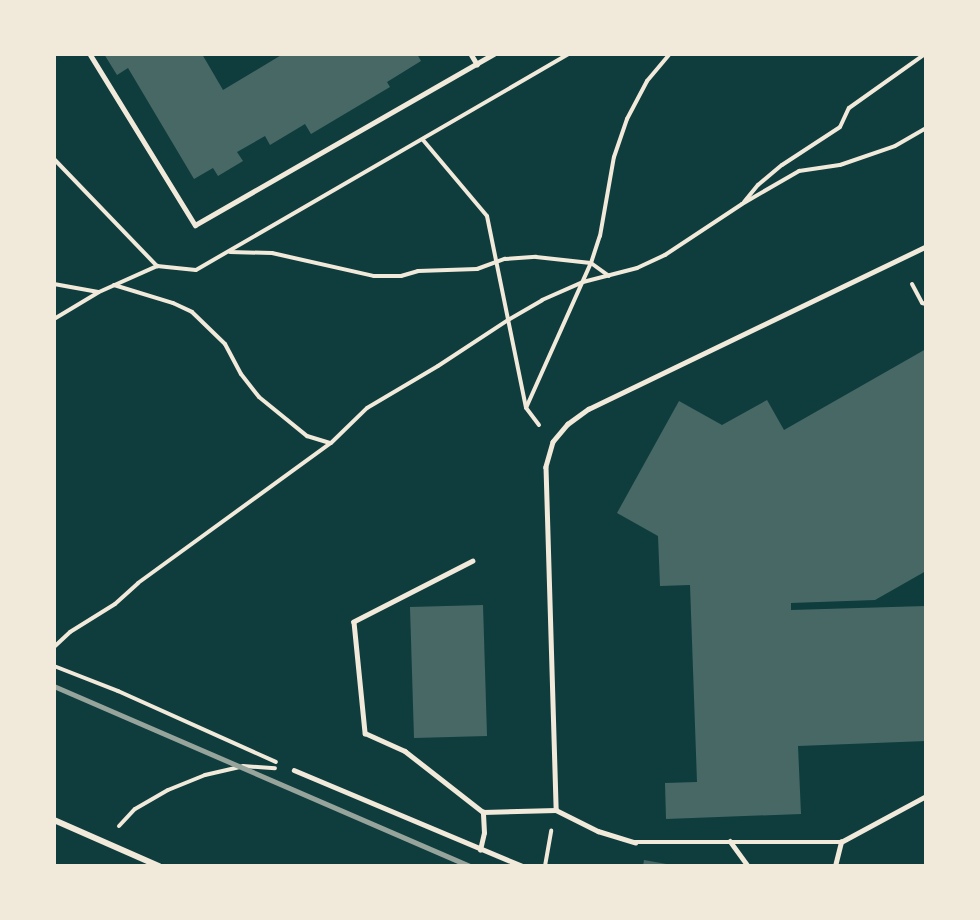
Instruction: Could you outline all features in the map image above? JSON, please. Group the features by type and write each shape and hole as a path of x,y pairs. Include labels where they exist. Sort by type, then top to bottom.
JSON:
{"street":[{"path":"54,820 159,866"}],"lane":[{"path":"90,54 195,225 493,54"},
{"path":"471,54 477,64"},
{"path":"556,810 546,467 553,442 568,424 589,409 926,247"},
{"path":"473,561 354,622 365,733 405,751 483,812 556,810 598,831 635,842 841,842 926,796"},
{"path":"294,770 522,866"},
{"path":"480,850 484,833 483,812"},
{"path":"730,841 748,866"},
{"path":"835,866 841,842"}],"path":[{"path":"54,319 99,292 158,266 196,270 568,54"},
{"path":"526,408 591,263 600,236 614,157 627,119 647,81 670,54"},
{"path":"742,204 758,185 782,165 840,127 849,108 925,54"},
{"path":"54,647 70,632 115,604 138,583 331,443 368,408 508,320 542,300 583,282 637,268 665,255 742,204 799,171 840,165 895,146 926,128"},
{"path":"423,140 487,216 526,408 553,442"},
{"path":"54,159 158,266"},
{"path":"229,252 272,253 375,276 401,276 418,271 477,269 496,262 536,257 591,263 609,276"},
{"path":"54,284 99,292"},
{"path":"912,284 922,303 926,304"},
{"path":"114,285 173,303 192,312 225,344 241,374 259,397 307,436 331,443"},
{"path":"54,666 118,691 294,770"},
{"path":"105,842 135,809 168,790 205,775 243,766 294,770"},
{"path":"545,866 556,810"}],"building":[{"path":"104,54 202,54 223,90 283,54 417,54 421,61 387,82 390,87 311,134 305,124 270,145 265,136 237,152 243,161 218,176 213,168 194,179 128,68 117,75"},
{"path":"926,349 926,571 875,600 791,603 791,610 926,606 926,741 798,746 801,814 666,819 665,783 697,782 690,585 660,586 658,536 617,513 679,401 722,425 767,400 784,430"},
{"path":"483,605 487,736 414,738 410,607"},
{"path":"644,860 672,865 672,866 643,866"}],"railway":[{"path":"54,686 470,866"}]}
